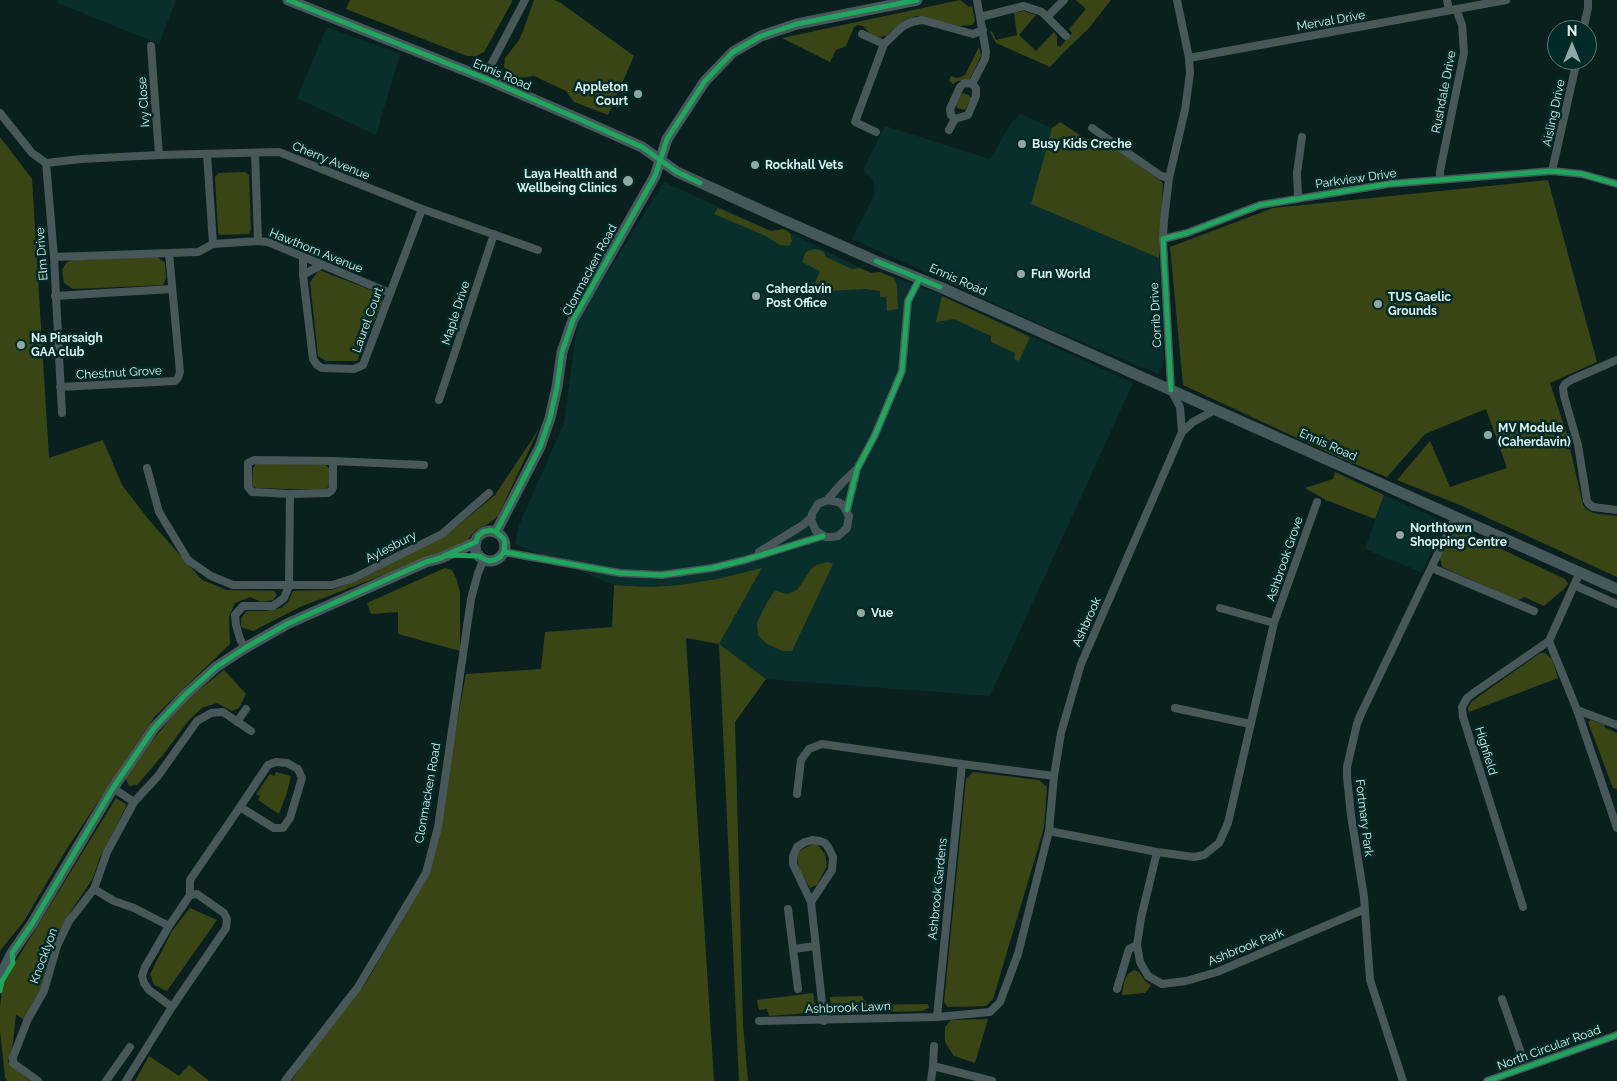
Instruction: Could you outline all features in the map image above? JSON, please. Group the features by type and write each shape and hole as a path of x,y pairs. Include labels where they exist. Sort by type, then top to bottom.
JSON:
{"main road":[{"name":"Ennis Road","path":"288,0 484,78 642,147 677,172 776,218 920,278 1617,588"},
{"name":"Clonmacken Road","path":"496,532 540,447 554,402 562,352 573,320 654,176 667,139 705,82 733,52 761,36 797,24 917,0"},
{"path":"446,555 482,558 490,561 495,560 504,552 505,542 496,532 490,530 478,536 476,550 482,558"},
{"path":"0,977 12,953 32,924 113,788 154,728 184,696 216,667 287,624 426,562 476,542"},
{"path":"0,961 12,953"}],"street":[{"path":"484,78 525,0"},
{"path":"972,84 984,59 986,44 977,0"},
{"path":"1047,17 1064,0"},
{"name":"Corrib Drive","path":"1171,390 1163,240 1164,220 1169,178 1185,110 1190,73 1189,58 1177,0"},
{"name":"Rushdale Drive","path":"1440,180 1440,171 1464,53 1462,25 1447,0"},
{"name":"Merval Drive","path":"1189,58 1506,0"},
{"path":"1585,20 1588,0"},
{"path":"980,17 1024,6 1042,12 1066,36"},
{"path":"876,132 855,122 884,44 903,26 922,20 973,34 983,30"},
{"path":"862,34 884,44"},
{"name":"Ivy Close","path":"152,46 159,156"},
{"name":"Aisling Drive","path":"1552,171 1575,70"},
{"path":"949,130 955,119 968,115 976,96 976,88 972,84 965,83 960,87 950,109 951,115 955,119"},
{"path":"0,113 32,153 46,163"},
{"path":"1092,128 1161,176 1169,178"},
{"path":"1298,198 1297,173 1302,137"},
{"name":"Cherry Avenue","path":"46,163 81,159 279,152 422,209 538,250"},
{"path":"254,153 258,241"},
{"path":"207,154 213,244"},
{"name":"Elm Drive","path":"46,163 54,257 62,413"},
{"name":"Parkview Drive","path":"1163,240 1187,233 1260,205 1388,184 1552,171 1582,174 1617,184"},
{"name":"Laurel Court","path":"303,257 303,276 312,359 322,368 354,369 363,365 422,209"},
{"name":"Maple Drive","path":"439,400 494,234"},
{"name":"Hawthorn Avenue","path":"54,257 198,252 213,244 268,242 390,293"},
{"name":"Chestnut Grove","path":"60,387 175,381 178,378 180,372 169,253"},
{"path":"303,276 321,265"},
{"path":"504,552 620,573 662,576 688,573 744,560 823,536 832,537 843,532 849,522 847,510 857,469 875,435 902,371 908,301 920,278"},
{"path":"56,296 172,289"},
{"path":"1617,360 1571,380 1563,388 1578,445 1587,501 1593,507 1617,510"},
{"name":"Ashbrook","path":"1171,390 1180,407 1182,432"},
{"name":"Ashbrook","path":"937,1017 990,1012 1000,1002 1018,954 1049,831 1054,776 1061,733 1081,664 1182,432 1193,422 1215,410"},
{"path":"333,461 333,488 328,493 252,492 248,487 248,463 254,460 333,461 424,465"},
{"name":"Aylesbury","path":"147,468 159,512 188,560 211,576 233,585 332,586 354,578 442,534 490,493"},
{"path":"823,536 813,526 814,508 827,500 857,469"},
{"path":"246,648 240,639 235,615 243,606 273,606 284,598 288,586 290,494"},
{"path":"827,500 838,502 847,510"},
{"name":"Ashbrook Grove","path":"1157,852 1194,857 1204,855 1223,836 1240,774 1274,623 1316,502"},
{"name":"Fortmary Park","path":"1403,1081 1370,980 1365,909 1348,788 1347,767 1360,716 1456,516"},
{"path":"744,560 803,526 812,517"},
{"name":"Clonmacken Road","path":"285,1081 358,987 426,873 438,827 471,599 482,558"},
{"path":"1432,568 1534,611"},
{"path":"1580,572 1549,641 1578,710 1617,828"},
{"path":"1574,585 1617,604"},
{"path":"1220,608 1274,623"},
{"name":"Highfield","path":"1523,907 1463,717 1462,707 1467,698 1472,694 1549,641"},
{"path":"1175,708 1250,724"},
{"path":"238,722 246,709"},
{"path":"1578,710 1617,725"},
{"name":"Knocklyon","path":"38,1081 13,1063 13,1057 28,1019 44,991 57,946 69,921 94,889 107,852 134,802 158,776 197,721 211,713 223,712 251,731"},
{"path":"797,794 801,760 809,749 822,744 1054,776"},
{"path":"172,1008 149,990 144,984 142,976 145,967 169,926 190,895 190,880 268,765 276,762 287,763 298,769 302,778 290,818 283,828 274,828 240,808"},
{"name":"Ashbrook Gardens","path":"937,1017 962,764"},
{"path":"113,788 134,802"},
{"path":"1613,813 1617,800"},
{"path":"1049,831 1157,852 1141,918 1137,944 1140,962 1122,970"},
{"path":"811,902 832,870 833,857 825,843 812,840 797,847 793,856 793,864 811,902 824,1020"},
{"path":"94,889 114,901 134,908 169,926"},
{"path":"126,1081 226,928 227,919 224,913 196,894 190,895"},
{"path":"788,909 798,989"},
{"name":"Ashbrook Park","path":"1140,962 1148,976 1162,984 1186,981 1217,972 1365,909"},
{"path":"1117,989 1129,949 1137,944"},
{"path":"793,948 816,946"},
{"path":"1502,999 1526,1067"},
{"name":"Ashbrook Lawn","path":"759,1022 937,1017"},
{"name":"North Circular Road","path":"1487,1081 1617,1035"},
{"path":"931,1081 934,1046"},
{"path":"106,1081 130,1047"},
{"path":"933,1066 992,1081"}],"shaded area":[{"path":"59,0 176,0 159,44 58,3"},
{"path":"327,27 400,54 376,135 297,98"},
{"path":"1021,114 1052,128 1031,204 1159,258 1164,358 1163,365 1158,374 1053,330 852,239 875,194 873,179 863,170 885,126 990,159 1012,122"},
{"path":"664,182 771,231 783,229 871,273 880,272 932,291 1133,383 990,696 766,679 719,644 762,569 679,585 650,587 614,585 515,544 519,525 564,423 577,326 591,299"},
{"path":"1384,495 1446,524 1421,572 1365,549"}],"green space":[{"path":"350,0 512,0 512,2 484,52 476,56 467,56 346,9"},
{"path":"534,0 554,0 561,3 634,56 608,115 574,102 566,91 534,76 519,78 510,75 504,67 505,58 519,40"},
{"path":"960,0 969,7 972,6 975,20 972,25 959,26 917,16 903,21 887,35 881,37 870,33 863,26 858,25 854,27 846,46 836,50 830,62 782,38"},
{"path":"1076,0 1111,0 1089,28 1050,67 996,43 990,32 992,31 996,40 1017,35 1014,13 1024,11 1036,15 1019,35 1036,51 1054,32 1057,36 1057,45 1060,47 1072,33 1069,29 1086,9"},
{"path":"979,47 981,56 969,81 958,81 953,84 949,81 951,76 957,78 965,75"},
{"path":"962,93 969,95 971,98 965,110 957,108 956,105"},
{"path":"1060,122 1086,139 1102,138 1163,183 1159,258 1031,204 1052,128"},
{"path":"0,137 32,179 49,458 103,440 122,485 149,520 202,580 227,590 274,591 277,595 273,600 262,602 250,597 235,603 229,617 230,644 155,716 66,850 24,921 0,951"},
{"path":"245,172 249,175 251,230 249,234 219,235 215,177 219,173"},
{"name":"TUS Gaelic Grounds","path":"1548,180 1597,362 1550,383 1567,435 1583,505 1591,512 1617,516 1617,577 1460,505 1397,480 1430,441 1450,487 1507,468 1486,409 1503,402 1425,434 1387,477 1340,458 1183,385 1170,247 1273,208"},
{"path":"718,208 771,231 783,229 790,233 792,241 789,246 780,245 766,236 714,214"},
{"path":"816,249 824,252 826,257 852,269 860,268 871,273 880,272 894,278 897,285 898,309 887,311 886,297 880,297 880,291 865,289 811,292 820,271 802,262 806,252"},
{"path":"156,256 165,263 166,278 163,285 73,289 64,283 62,270 66,263 72,260"},
{"path":"319,270 379,293 383,301 357,361 326,361 318,356 310,282"},
{"path":"942,296 1030,337 1019,361 1014,359 1015,353 991,342 991,336 954,319 936,322"},
{"path":"539,429 498,516 476,530 464,544 300,607 253,631 241,627 241,618 247,611 265,611 281,608 288,602 293,591 332,590 359,580 444,537 495,495"},
{"path":"256,463 325,465 330,469 329,486 325,490 256,488 252,486 253,468"},
{"path":"1335,472 1384,495 1375,519 1326,500 1305,488 1333,479"},
{"path":"1454,527 1565,579 1568,584 1544,606 1524,597 1517,600 1442,567 1440,558"},
{"path":"828,562 833,564 792,651 783,651 767,644 758,635 757,623 774,592 786,594 793,592 798,589 811,569 816,565"},
{"path":"445,568 452,570 460,592 460,651 398,634 398,612 371,614 367,603"},
{"path":"762,568 719,644 686,638 714,1081 291,1081 314,1048 364,986 429,875 466,674 541,669 545,632 612,627 614,585 650,587 679,585 717,579"},
{"path":"719,644 766,679 735,722 743,1025 748,1081 739,1081"},
{"path":"1540,653 1545,653 1552,659 1558,678 1469,712 1468,708 1471,702"},
{"path":"224,670 246,694 239,708 232,711 217,703 202,708 189,720 163,755 137,785 129,786 124,775 185,701"},
{"path":"1591,720 1605,725 1604,727 1617,733 1617,789 1613,788 1588,722"},
{"path":"276,772 291,776 279,814 258,800 260,796 256,794 270,774 274,776"},
{"path":"973,772 1039,780 1047,787 1044,828 993,999 986,1006 948,1007 944,1002 966,779"},
{"path":"116,798 127,805 100,857 93,878 69,914 50,953 41,989 24,1020 16,1014 13,1043 8,1062 30,1081 7,1081 0,1031 3,982"},
{"path":"814,843 825,854 827,866 817,885 810,888 800,871 796,856 799,851"},
{"path":"190,908 217,920 167,991 154,985 150,974 172,931"},
{"path":"1134,970 1139,972 1145,981 1151,985 1145,993 1122,995 1124,982 1128,974"},
{"path":"813,993 815,1006 808,1013 769,1016 767,1009 759,1010 757,1000"},
{"path":"862,996 867,1005 928,1004 929,1008 922,1011 842,1013 831,1006 830,997"},
{"path":"988,1019 975,1063 954,1056 945,1042 945,1027 951,1020"},
{"path":"149,1056 179,1076 189,1065 209,1081 135,1081"}],"cycle path":[{"path":"288,0 484,78 579,119 642,147 677,172 700,183"},
{"path":"496,532 540,447 550,418 562,352 573,320 655,176 667,139 705,81 733,52 761,36 797,24 917,0"},
{"path":"1171,390 1163,239 1187,233 1260,205 1388,184 1552,171 1582,174 1617,184"},
{"path":"876,261 940,287"},
{"path":"847,510 857,469 875,435 902,371 908,301 920,278"},
{"path":"0,991 2,981 13,963 12,953 32,924 113,788 154,728 184,696 216,667 287,624 426,562 441,558 446,555 476,542 478,536 483,532 490,530 496,532 505,542 504,552 495,560 489,561 479,556 446,555"},
{"path":"504,552 620,573 662,575 712,568 823,536"},
{"path":"1487,1081 1617,1035"}],"place":[{"name":"Appleton Court","path":"638,94"},
{"name":"Busy Kids Creche","path":"1022,144"},
{"name":"Rockhall Vets","path":"755,165"},
{"name":"Laya Health and Wellbeing Clinics","path":"628,181"},
{"name":"Fun World","path":"1021,274"},
{"name":"Caherdavin Post Office","path":"756,296"},
{"name":"TUS Gaelic Grounds","path":"1378,304"},
{"name":"Na Piarsaigh GAA club","path":"21,345"},
{"name":"MV Module (Caherdavin)","path":"1488,435"},
{"name":"Northtown Shopping Centre","path":"1400,535"},
{"name":"Vue","path":"861,613"}]}
